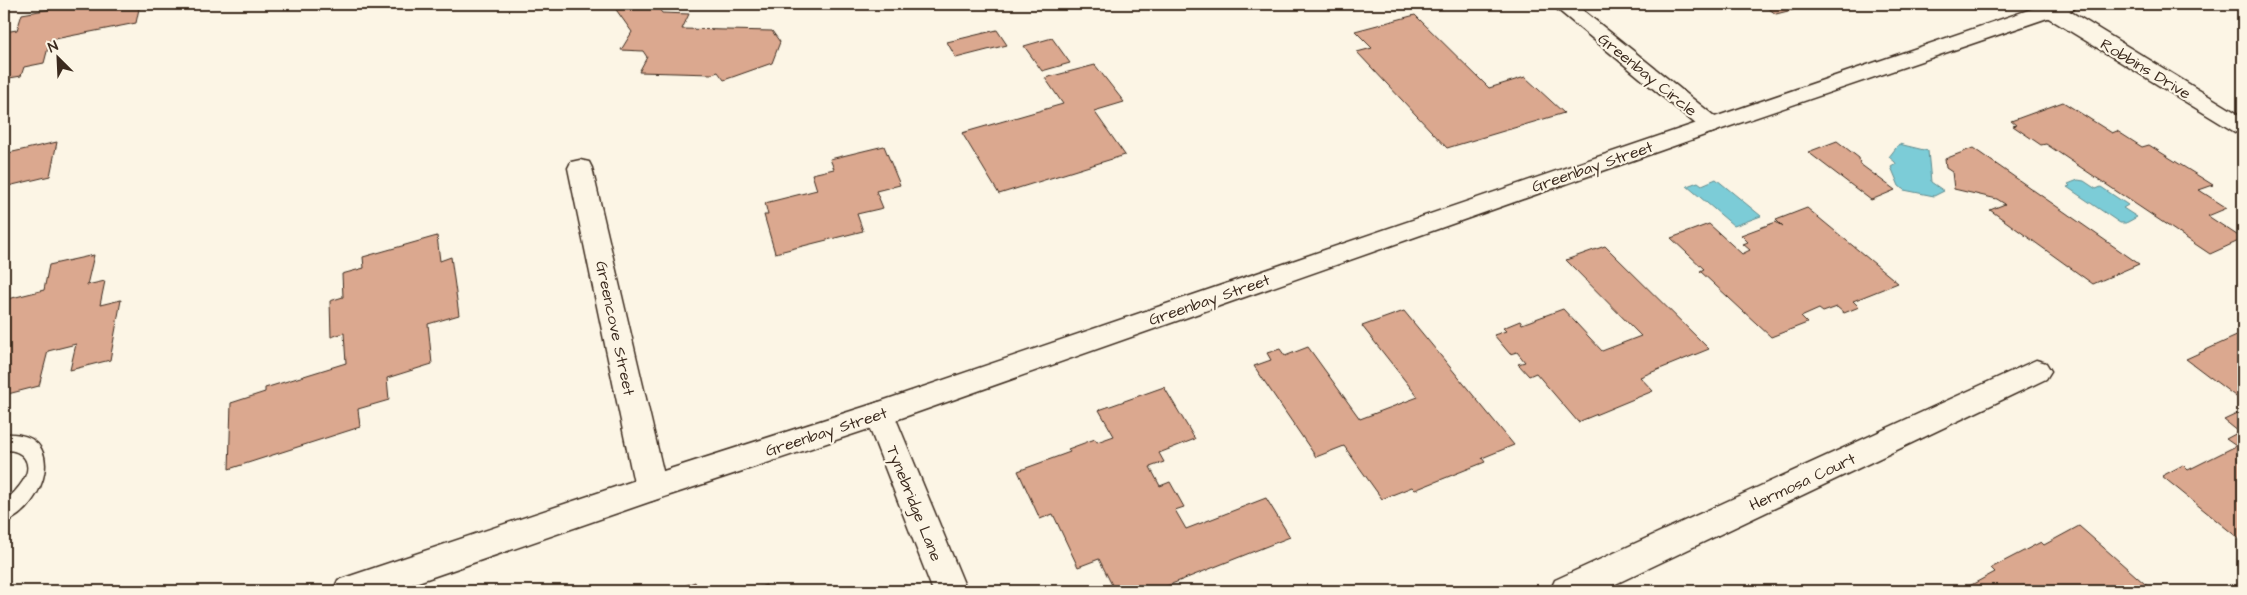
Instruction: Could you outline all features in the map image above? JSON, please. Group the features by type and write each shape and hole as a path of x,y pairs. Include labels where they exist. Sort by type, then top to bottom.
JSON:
{"street":[{"name":"Greenbay Circle","path":"1562,4 1711,125"},
{"name":"Greenbay Street","path":"350,591 399,583 651,488 879,414 1711,125 2058,7"},
{"name":"Robbins Drive","path":"2058,7 2243,127"},
{"name":"Greencove Street","path":"580,168 651,488"},
{"name":"Hermosa Court","path":"1567,591 2036,371"},
{"name":"Tynebridge Lane","path":"879,414 950,591"}],"lane":[{"path":"4,442 15,441 30,448 37,460 37,473 30,488 4,514"}],"water":[{"path":"1899,144 1928,151 1931,182 1944,191 1934,196 1904,190 1899,186 1891,167 1896,164 1889,157"},
{"path":"1716,179 1761,216 1734,226 1687,186 1698,182 1702,185"},
{"path":"2078,180 2084,181 2096,189 2101,187 2128,205 2123,208 2137,217 2126,223 2120,223 2067,187 2070,186 2068,184"}],"building":[{"path":"53,4 140,4 136,23 50,40 44,63 24,67 21,76 4,79 4,32 17,30 22,14 51,9"},
{"path":"612,4 655,4 662,13 689,14 682,29 772,31 780,42 772,63 724,80 718,72 712,74 639,72 647,57 643,51 621,50 632,32"},
{"path":"1762,4 1816,4 1776,14"},
{"path":"1415,15 1489,88 1525,77 1564,113 1447,148 1357,52 1372,48 1355,31"},
{"path":"997,30 1007,45 956,58 947,42"},
{"path":"1052,38 1070,63 1042,71 1024,46"},
{"path":"1095,65 1124,102 1094,111 1125,155 999,194 962,133 1063,104 1045,78"},
{"path":"2063,102 2112,133 2117,131 2142,147 2149,145 2213,185 2199,190 2227,208 2208,216 2243,239 2210,254 2046,144 2041,145 2013,126 2016,125 2011,121"},
{"path":"1837,141 1859,158 1860,164 1895,190 1871,200 1808,152"},
{"path":"57,142 50,176 4,187 4,154"},
{"path":"884,146 900,185 876,191 883,208 857,214 863,231 775,253 764,215 768,215 765,203 817,190 812,174 834,169 830,159"},
{"path":"1973,148 2139,264 2093,284 1990,210 2005,204 1997,199 1954,189 1952,172 1946,168 1945,159"},
{"path":"1807,208 1898,283 1853,301 1859,307 1844,313 1837,307 1823,312 1819,309 1801,317 1807,323 1771,337 1700,271 1704,269 1671,238 1709,224 1742,254 1750,250 1743,244 1748,242 1741,235 1776,222 1783,227 1776,220"},
{"path":"437,236 440,261 451,257 459,315 428,324 432,364 387,378 389,400 358,409 360,427 229,469 231,403 265,392 265,388 346,363 344,333 331,337 330,301 343,297 342,274 364,268 363,257"},
{"path":"1605,246 1709,349 1640,377 1653,391 1578,422 1536,373 1529,376 1518,364 1525,362 1517,352 1510,354 1494,335 1506,331 1503,328 1520,321 1522,324 1563,309 1602,351 1641,336 1566,260"},
{"path":"94,255 87,285 105,281 100,305 121,300 110,360 70,370 76,344 48,351 39,386 4,395 4,300 44,290 49,265"},
{"path":"1404,311 1514,445 1482,458 1485,462 1415,490 1412,487 1382,499 1344,446 1316,457 1254,366 1271,360 1267,353 1280,349 1285,356 1308,347 1360,419 1418,397 1362,326"},
{"path":"2241,334 2243,336 2243,402 2186,359"},
{"path":"1164,387 1195,439 1159,453 1164,462 1150,467 1160,486 1170,482 1184,507 1175,510 1186,529 1266,498 1290,537 1154,591 1115,591 1099,559 1078,567 1053,514 1040,519 1018,471 1070,452 1068,449 1095,439 1097,442 1114,436 1099,410"},
{"path":"2243,411 2243,542 2162,476 2183,465 2188,470 2236,446 2226,439 2239,432 2224,420"},
{"path":"2079,526 2153,591 1948,591 1960,585 1964,589 1995,572 1991,568 2041,542 2044,545"},
{"path":"695,582 698,591 670,591"},
{"path":"766,585 768,591 748,591"}]}
